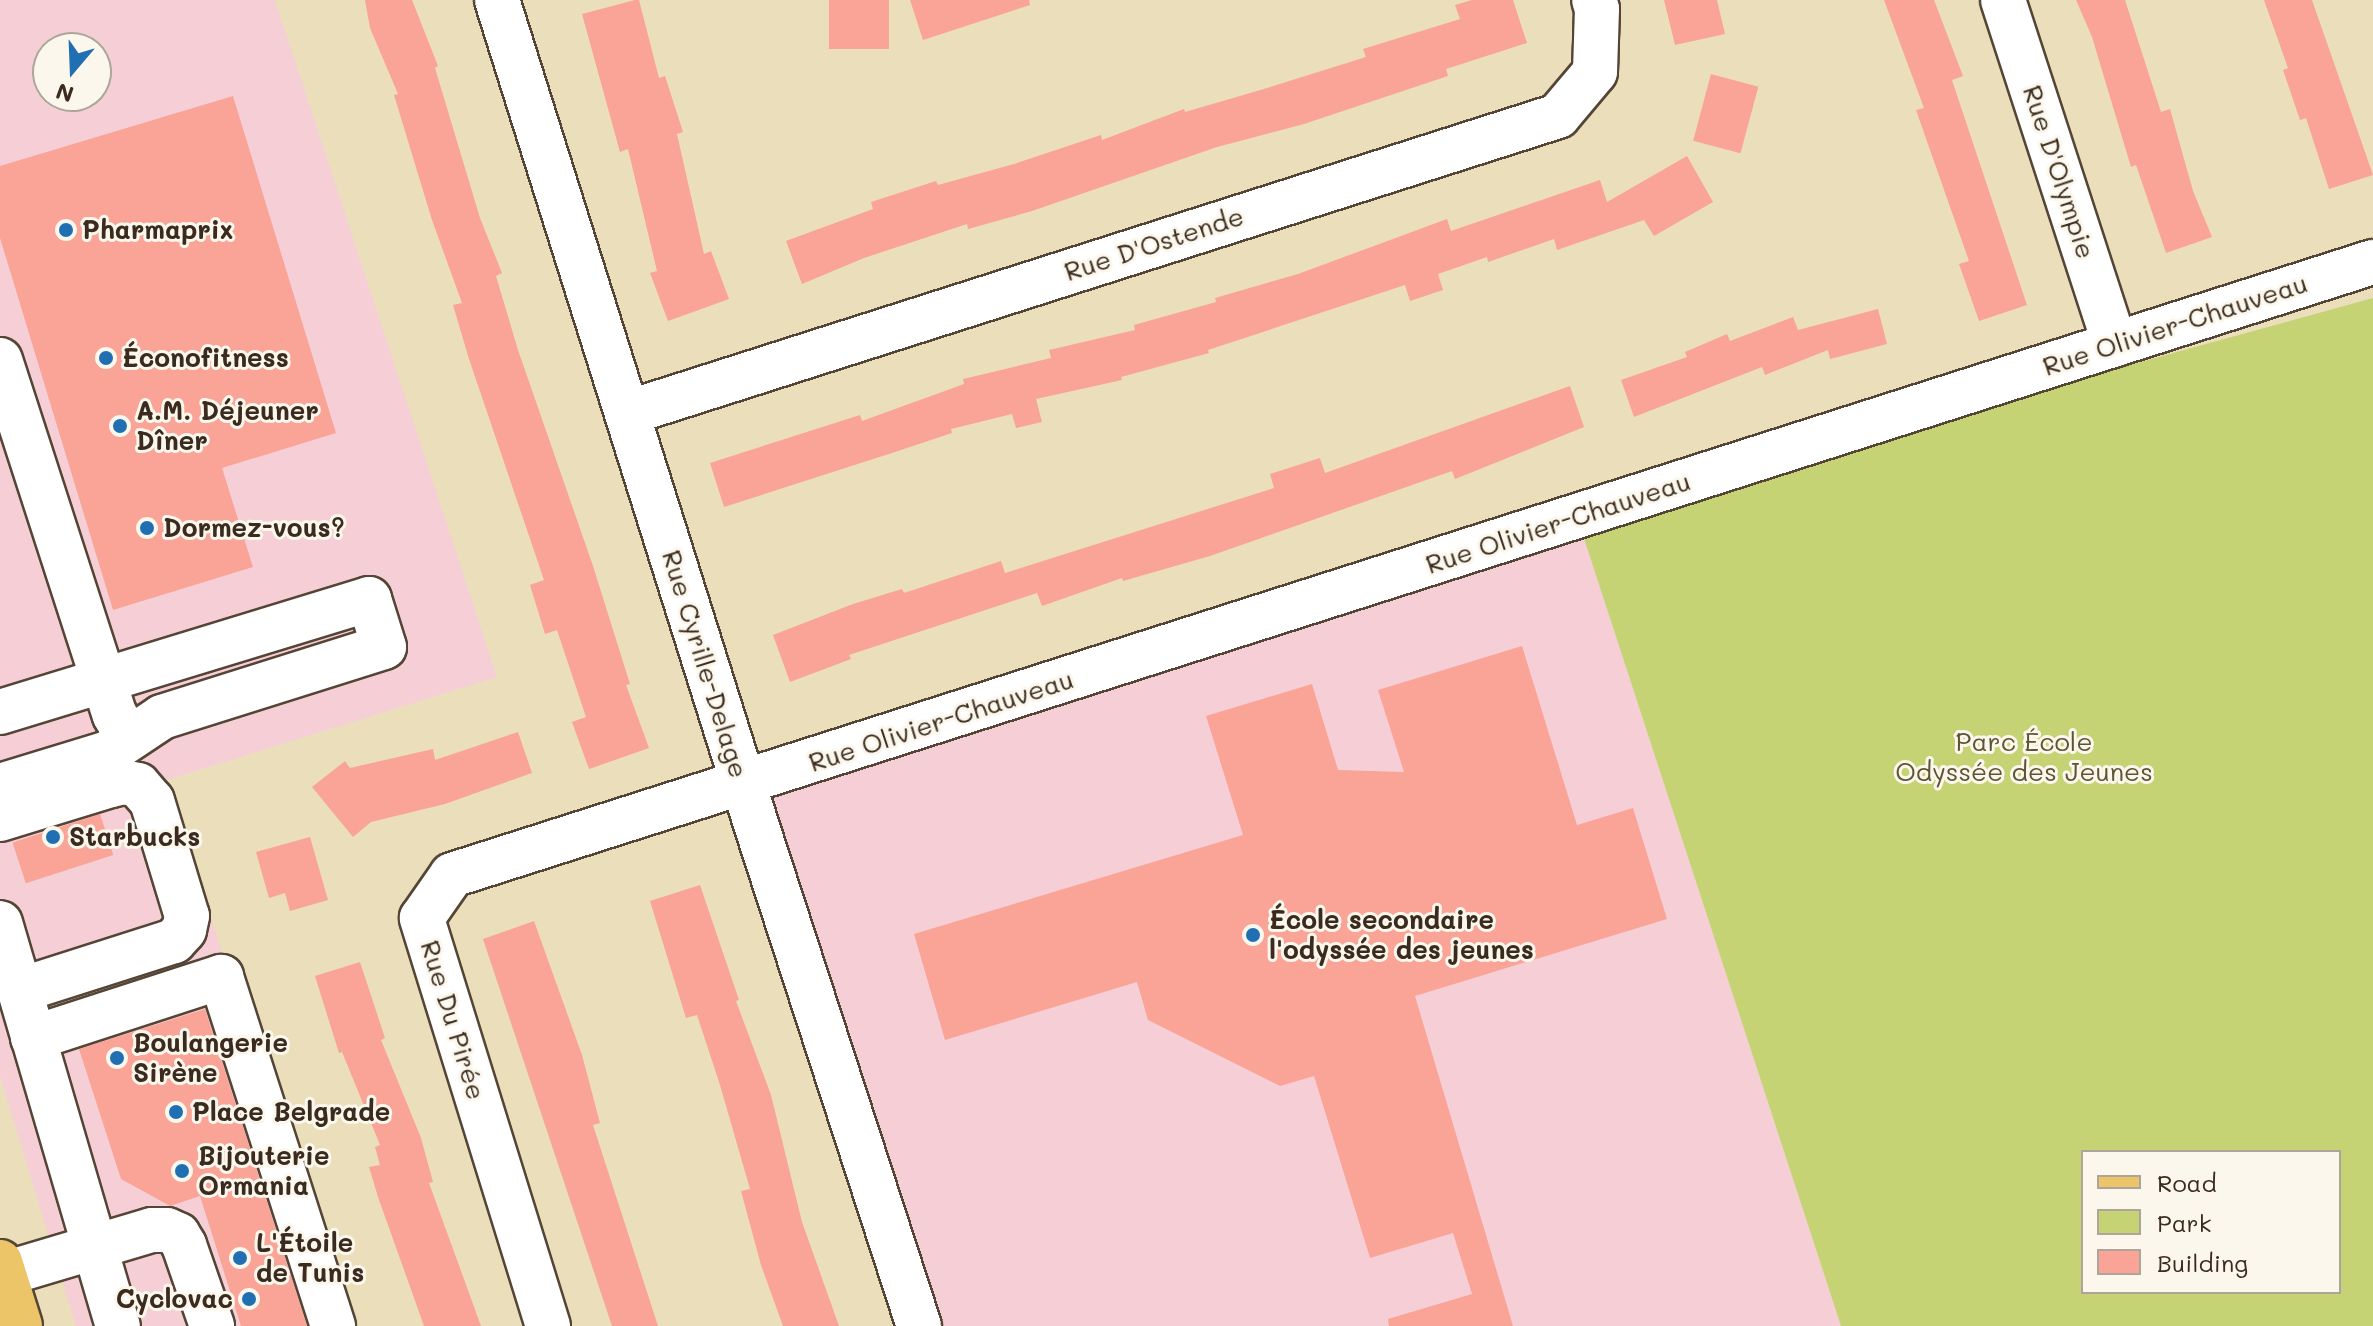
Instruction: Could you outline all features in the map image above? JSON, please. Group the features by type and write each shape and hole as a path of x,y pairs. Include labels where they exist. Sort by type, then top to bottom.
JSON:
{"main road":[{"path":"2,1268 20,1326"}],"street":[{"name":"Rue Cyrille-Delage","path":"497,0 743,785 919,1326"},
{"name":"Rue D'Ostende","path":"627,413 1558,116 1595,72 1597,9 1594,0"},
{"name":"Rue D'Olympie","path":"2003,0 2115,344"},
{"name":"Rue Olivier-Chauveau","path":"743,785 2373,262"},
{"path":"0,360 115,715 128,738"},
{"path":"0,712 369,599 384,647 162,717 108,753 0,786"},
{"path":"0,819 111,785 124,782 138,785 152,801 187,916 184,930 174,941 20,990"},
{"name":"Rue Du Pirée","path":"548,1326 422,918 452,875 743,785"},
{"path":"0,923 118,1326"},
{"path":"33,1038 221,977 333,1326"},
{"path":"2,1268 161,1229 178,1235 212,1326"}],"shaded area":[{"path":"0,0 275,0 497,677 167,780 342,1326 76,1326 0,1076"},
{"name":"École secondaire l'odyssée des jeunes","path":"1577,517 1841,1326 919,1326 743,785"}],"green space":[{"name":"Parc École Odyssée des Jeunes","path":"2373,298 2373,1326 1841,1326 1577,517"}],"building":[{"path":"365,0 412,0 438,66 435,68 480,218 502,273 496,276 518,350 593,566 630,684 626,685 649,748 589,769 572,722 586,717 557,630 545,634 530,585 544,580 469,359 453,305 462,303 432,220 394,95 398,94 370,28"},
{"path":"639,0 659,78 665,76 683,132 677,134 704,254 711,251 729,299 668,321 650,273 657,271 628,149 620,152 582,14"},
{"path":"829,0 889,0 889,49 829,49"},
{"path":"910,0 1029,0 1030,5 923,40"},
{"path":"1472,0 1513,0 1527,43 1446,69 1448,76 1304,124 1217,147 1032,211 968,229 967,224 864,258 802,284 786,241 873,209 871,202 936,181 938,185 1014,164 1101,135 1102,140 1184,109 1185,112 1366,57 1363,49 1460,19 1455,5"},
{"path":"1664,0 1717,0 1725,34 1675,45"},
{"path":"1884,0 1934,0 1963,76 1952,80 2027,305 1979,321 1959,264 1969,261 1916,110 1924,108"},
{"path":"2076,0 2125,0 2161,112 2170,109 2193,191 2212,237 2166,253 2136,165 2131,167 2092,37"},
{"path":"2264,0 2312,0 2373,175 2329,189 2306,118 2300,120 2283,70 2288,68"},
{"path":"1711,74 1758,87 1740,153 1693,141"},
{"path":"233,96 336,433 222,468 253,567 113,610 0,238 0,166"},
{"path":"1687,156 1713,202 1654,236 1644,220 1557,250 1554,239 1488,262 1487,257 1438,274 1443,290 1410,301 1405,285 1208,350 1209,353 1121,377 1122,380 1036,399 1042,422 1016,428 1012,414 951,429 952,433 724,507 710,463 860,415 862,421 964,384 963,379 1051,358 1049,350 1135,330 1134,325 1216,302 1215,298 1298,274 1447,219 1451,231 1600,180 1607,202"},
{"path":"1878,309 1887,344 1830,359 1828,350 1765,375 1762,367 1634,417 1621,380 1687,357 1685,352 1727,334 1730,341 1793,317 1798,330"},
{"path":"1570,386 1584,427 1455,479 1452,471 1210,556 1123,581 1122,578 1042,606 1037,593 849,655 851,659 790,682 773,635 853,604 902,589 904,593 1001,561 1005,573 1274,488 1270,474 1320,458 1325,473"},
{"path":"1522,646 1577,825 1633,808 1667,919 1415,996 1513,1326 1389,1326 1388,1319 1472,1294 1453,1233 1370,1258 1314,1076 1280,1086 1148,1020 1137,982 945,1040 914,934 1243,835 1206,716 1312,684 1338,770 1404,772 1378,690"},
{"path":"518,732 532,773 445,804 371,822 353,837 312,787 345,761 350,768 433,749 435,760"},
{"path":"100,814 113,855 26,883 13,842"},
{"path":"310,837 328,900 290,911 285,893 269,898 256,852"},
{"path":"700,885 739,1000 736,1001 771,1095 802,1222 839,1326 783,1326 761,1265 741,1191 750,1189 720,1085 697,1015 686,1018 650,901"},
{"path":"534,921 582,1055 600,1123 593,1125 658,1326 612,1326 483,939"},
{"path":"360,962 385,1038 381,1040 421,1138 433,1182 429,1183 481,1326 424,1326 378,1197 369,1167 380,1165 375,1147 380,1145 342,1052 339,1053 315,976"},
{"name":"Place Belgrade","path":"205,1009 307,1326 241,1326 200,1196 170,1206 121,1179 79,1049"}],"place":[{"name":"Pharmaprix","path":"66,230"},
{"name":"Éconofitness","path":"106,358"},
{"name":"A.M. Déjeuner Dîner","path":"120,426"},
{"name":"Dormez-vous?","path":"147,528"},
{"name":"Starbucks","path":"53,837"},
{"name":"École secondaire l'odyssée des jeunes","path":"1253,935"},
{"name":"Boulangerie Sirène","path":"117,1058"},
{"name":"Place Belgrade","path":"176,1112"},
{"name":"Bijouterie Ormania","path":"182,1171"},
{"name":"L'Étoile de Tunis","path":"240,1258"},
{"name":"Cyclovac","path":"249,1299"}]}
